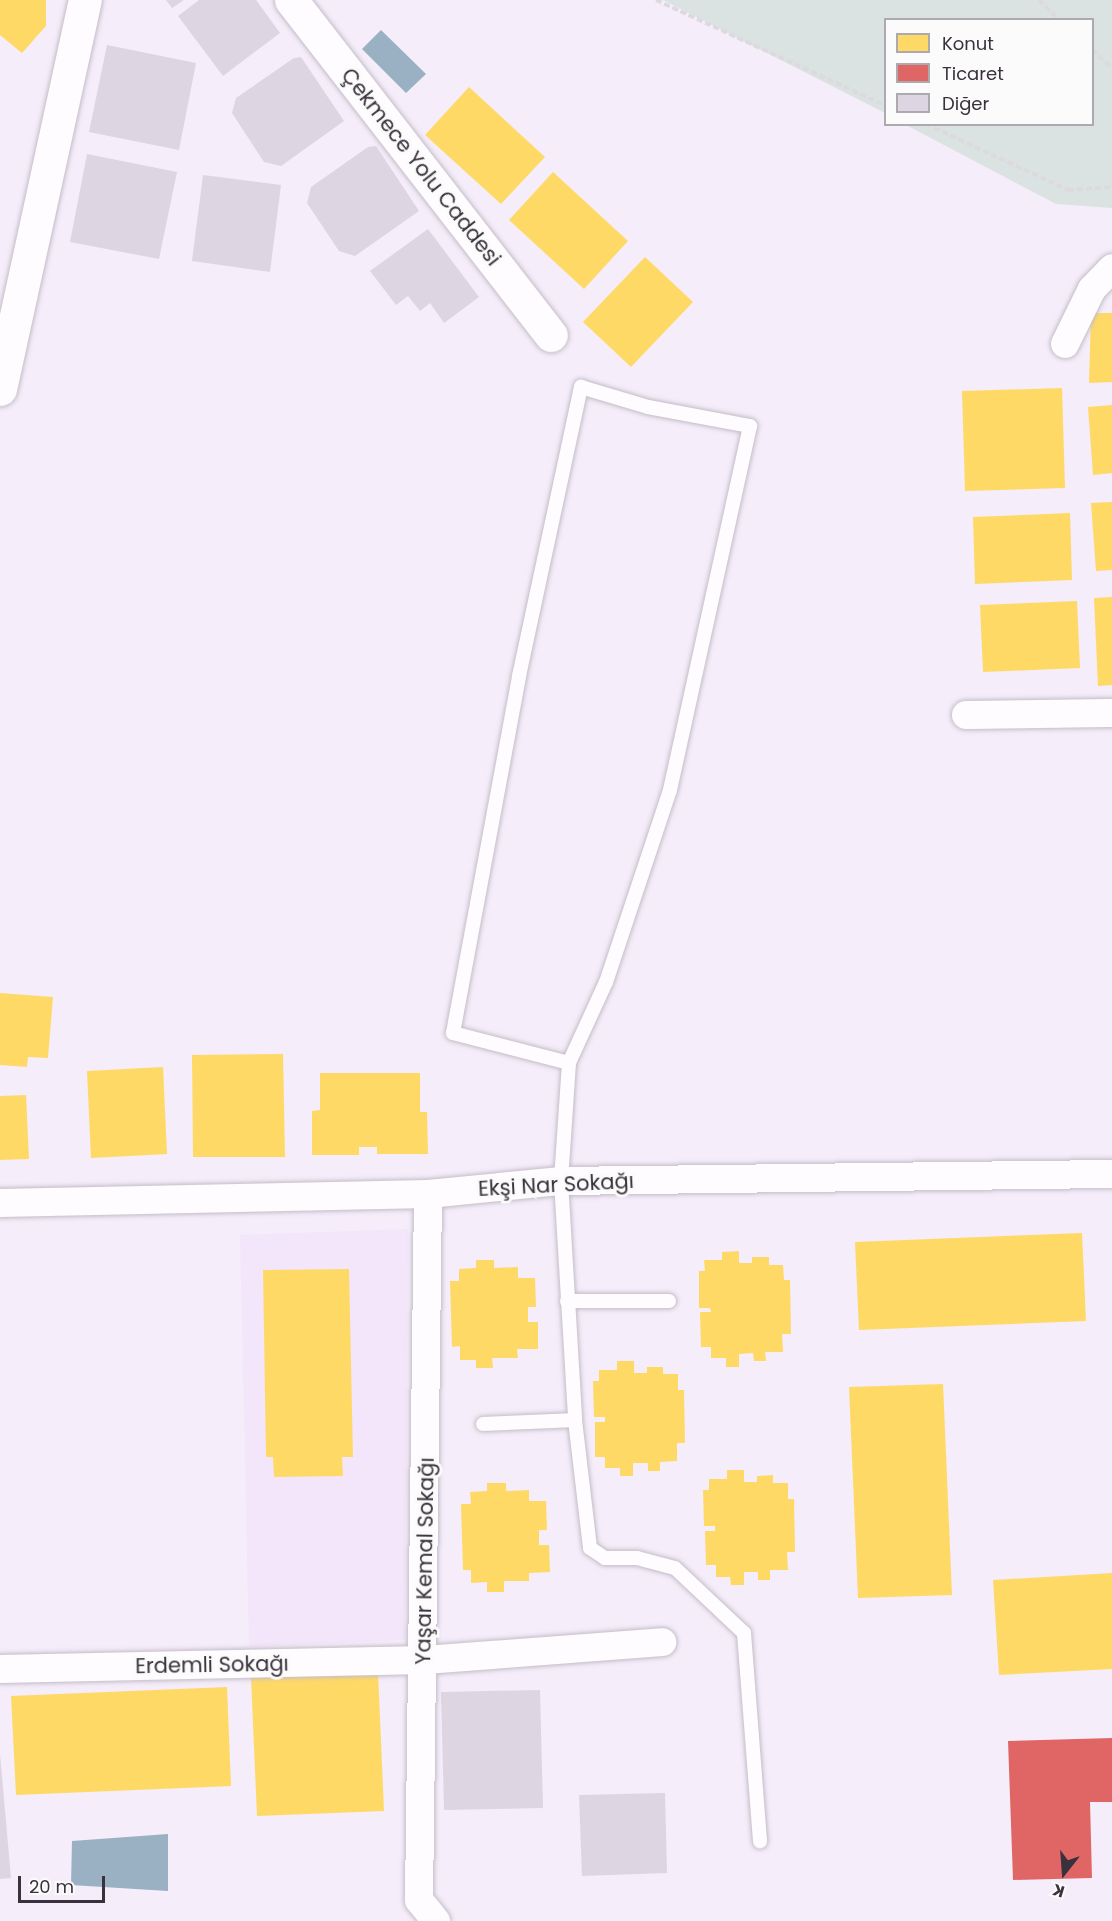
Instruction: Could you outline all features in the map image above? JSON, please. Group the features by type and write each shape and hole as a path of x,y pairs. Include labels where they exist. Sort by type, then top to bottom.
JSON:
{"main road":[{"path":"0,389 85,0"},
{"name":"Çekmece Yolu Caddesi","path":"291,0 551,335"}],"street":[{"path":"1065,344 1092,290 1112,268"},
{"path":"966,715 1112,713"},
{"name":"Ekşi Nar Sokağı","path":"0,1203 428,1194 561,1181 1112,1174"},
{"name":"Yaşar Kemal Sokağı","path":"428,1194 425,1660 418,1900 436,1921"},
{"name":"Erdemli Sokağı","path":"0,1669 425,1660 662,1642"}],"lane":[{"path":"569,1064 453,1033 519,676 581,387 648,406 750,426 670,790 606,982 569,1064 561,1181 574,1420 590,1548 604,1558 637,1558 675,1568 744,1633 760,1841"},
{"path":"567,1301 669,1301"},
{"path":"483,1424 574,1420"}],"path":[{"path":"656,0 884,106"},
{"path":"1039,0 1058,18"},
{"path":"1094,52 1112,68"},
{"path":"930,126 1068,190 1112,187"}],"shaded area":[{"path":"663,0 1112,0 1112,208 1056,204 908,126 1094,126 1094,18 884,18 884,112"},
{"path":"408,1229 405,1640 249,1647 240,1235"}],"water":[{"path":"381,30 426,74 406,93 362,49"},
{"path":"168,1834 168,1891 71,1885 72,1841"}],"building: Konut":[{"path":"0,0 46,0 46,26 22,53 0,35"},
{"path":"469,87 545,157 501,204 425,135"},
{"path":"553,172 628,241 584,289 509,220"},
{"path":"645,257 693,302 631,367 583,322"},
{"path":"1091,313 1112,313 1112,382 1089,383"},
{"path":"1062,388 1065,488 965,491 962,391"},
{"path":"1112,405 1112,473 1093,475 1088,407"},
{"path":"1112,502 1112,570 1096,571 1091,503"},
{"path":"1070,513 1072,580 975,584 973,517"},
{"path":"1112,597 1112,685 1098,686 1094,598"},
{"path":"1077,601 1080,668 983,672 980,605"},
{"path":"0,993 53,997 48,1058 28,1057 27,1067 0,1065"},
{"path":"283,1054 285,1157 193,1157 192,1055"},
{"path":"163,1067 167,1154 91,1158 87,1071"},
{"path":"320,1073 420,1073 420,1112 427,1112 428,1154 377,1154 377,1147 359,1147 359,1155 312,1155 312,1111 320,1110"},
{"path":"26,1095 29,1159 0,1160 0,1096"},
{"path":"1082,1233 1086,1321 859,1330 855,1242"},
{"path":"739,1251 739,1263 752,1263 752,1257 769,1257 769,1265 783,1265 784,1280 790,1280 791,1334 782,1334 783,1352 765,1352 766,1361 754,1361 753,1353 739,1354 739,1367 726,1367 726,1358 711,1358 711,1347 701,1347 700,1312 711,1312 710,1308 699,1308 699,1271 705,1271 704,1260 722,1260 722,1252"},
{"path":"476,1260 494,1260 494,1268 518,1267 518,1278 535,1278 536,1307 528,1307 528,1322 538,1322 538,1349 517,1349 518,1358 492,1358 493,1368 476,1368 476,1360 460,1360 460,1346 452,1347 450,1281 459,1281 459,1269 476,1268"},
{"path":"349,1269 353,1457 342,1457 343,1476 274,1477 273,1457 266,1457 263,1270"},
{"path":"617,1361 634,1361 634,1373 647,1373 647,1367 663,1367 663,1374 678,1374 678,1390 684,1390 685,1443 677,1443 677,1461 660,1462 660,1471 648,1471 648,1463 633,1463 633,1476 620,1476 620,1468 605,1468 605,1457 595,1457 595,1422 605,1422 605,1417 594,1417 593,1381 599,1381 599,1370 617,1370"},
{"path":"943,1384 952,1595 858,1598 849,1387"},
{"path":"727,1470 744,1470 744,1482 757,1482 757,1476 773,1475 773,1483 788,1483 788,1499 794,1499 795,1552 787,1552 788,1570 770,1570 770,1580 758,1580 758,1572 744,1572 744,1585 731,1585 730,1577 716,1577 716,1565 706,1565 705,1531 715,1531 715,1526 704,1526 703,1490 709,1490 709,1479 727,1479"},
{"path":"487,1483 506,1483 506,1491 529,1490 529,1501 546,1501 547,1530 539,1530 539,1545 549,1545 550,1572 529,1573 529,1581 504,1581 504,1592 487,1592 487,1582 471,1583 471,1570 463,1570 461,1504 471,1504 470,1492 487,1491"},
{"path":"1112,1573 1112,1669 999,1675 993,1580"},
{"path":"378,1672 384,1811 257,1816 251,1678"},
{"path":"227,1687 231,1786 16,1795 11,1696"}],"building: Ticaret":[{"path":"1112,1738 1112,1802 1090,1802 1092,1878 1013,1880 1008,1741"}],"building: Diğer":[{"path":"166,0 184,0 172,8"},
{"path":"199,0 256,0 280,33 223,76 178,16"},
{"path":"107,45 196,63 179,150 89,132"},
{"path":"301,57 344,121 281,166 264,162 232,113 236,98 294,58"},
{"path":"376,146 419,211 355,256 339,251 307,203 311,187 368,147"},
{"path":"87,154 177,172 159,259 70,242"},
{"path":"203,175 281,185 270,272 192,261"},
{"path":"428,229 479,297 444,323 430,303 420,311 408,296 396,305 370,271"},
{"path":"540,1690 543,1808 444,1810 441,1692"},
{"path":"0,1754 11,1878 0,1879"},
{"path":"665,1793 667,1873 582,1876 579,1795"}]}
